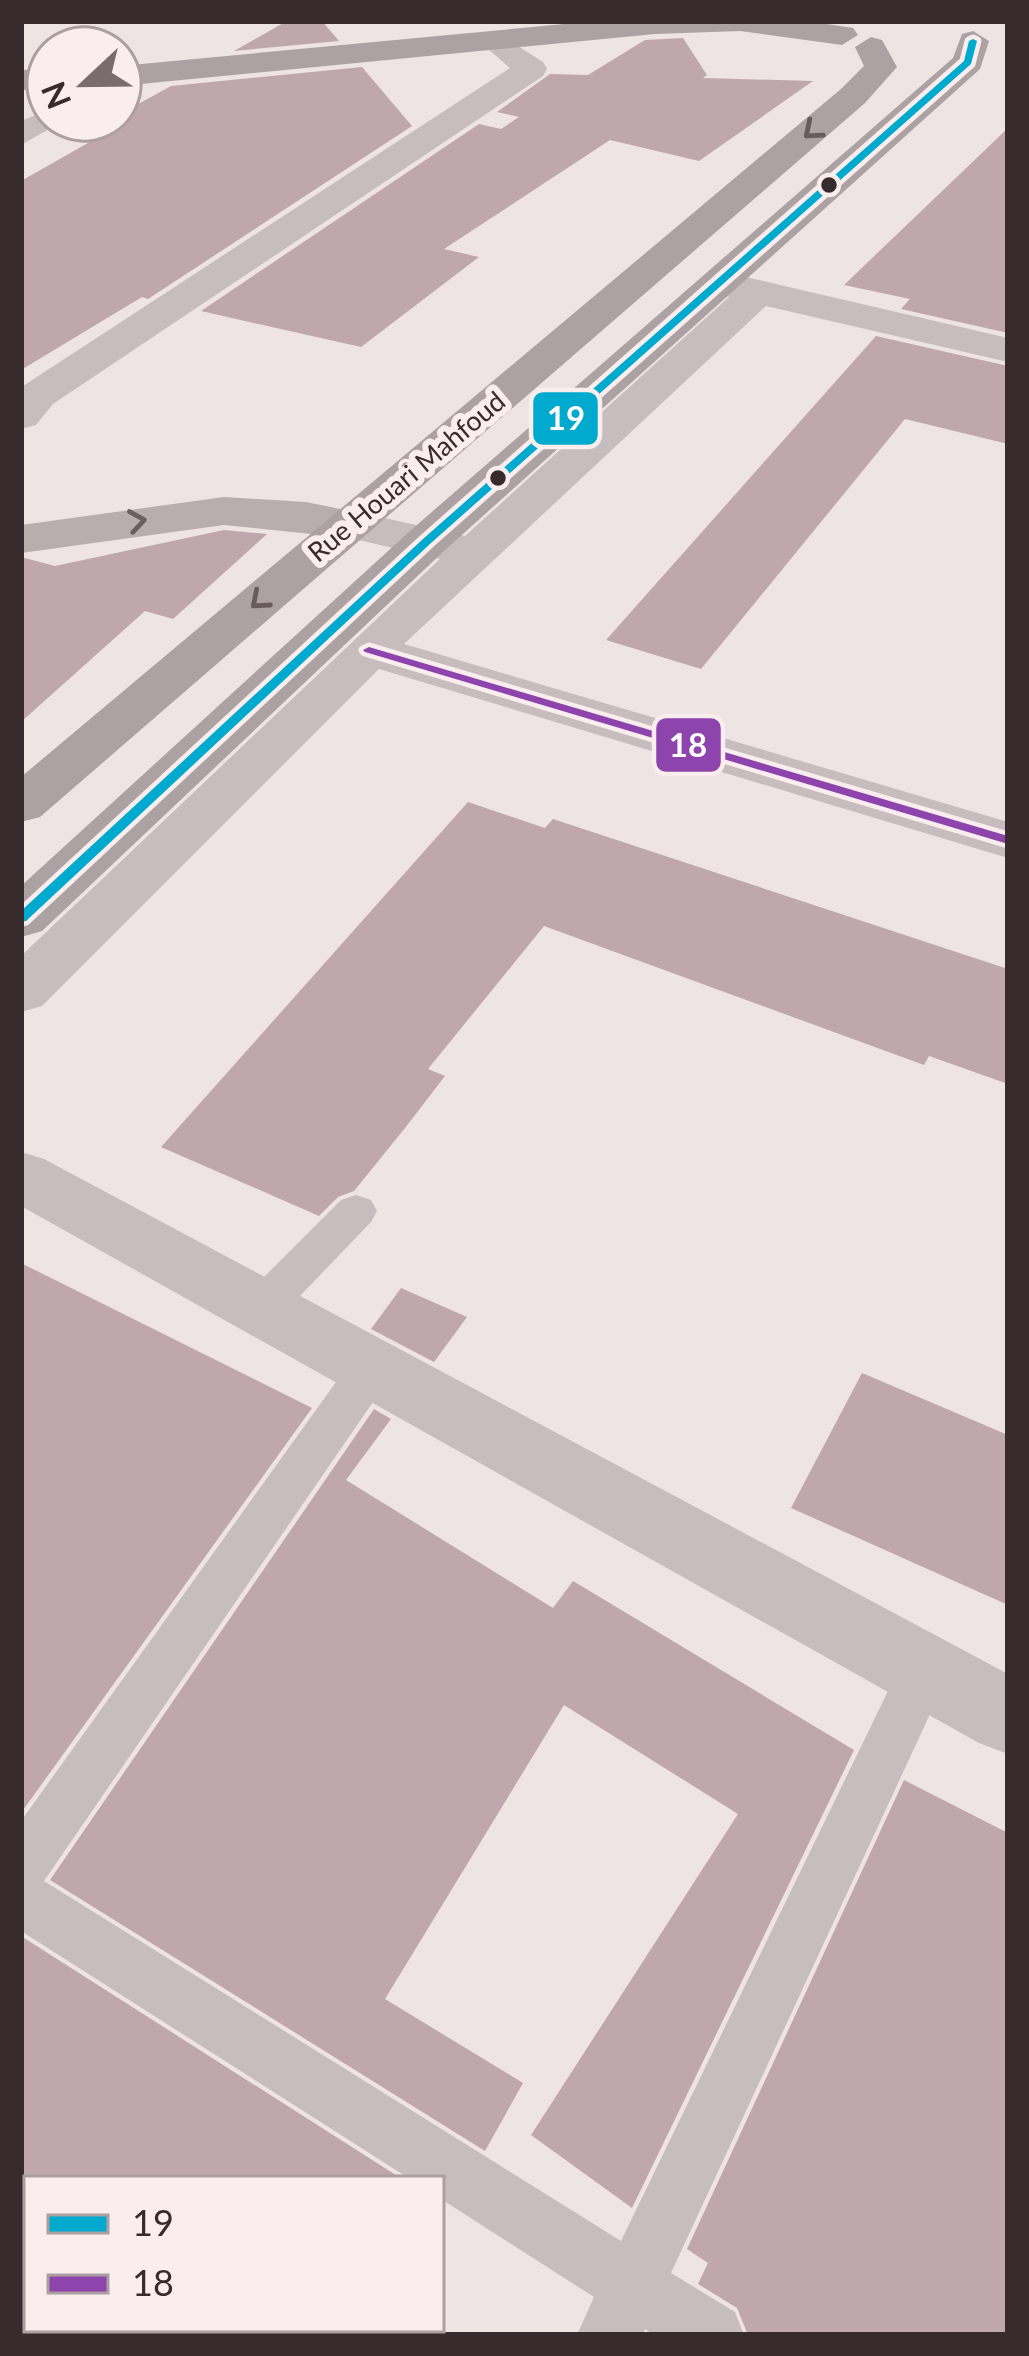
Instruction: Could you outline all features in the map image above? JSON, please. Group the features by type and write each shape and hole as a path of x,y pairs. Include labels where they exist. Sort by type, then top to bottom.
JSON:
{"main road":[{"path":"656,26 695,21"},
{"path":"144,76 560,28 759,23 849,34 962,35"},
{"name":"Rue Houari Mahfoud","path":"21,805 853,96 880,68 849,34"},
{"name":"Rue Houari Mahfoud","path":"21,918 427,541 739,287 968,62 962,35"},
{"path":"21,539 229,508 267,508 349,524"}],"street":[{"path":"27,399 531,69 497,35"},
{"path":"21,991 369,650 476,553 739,287 1008,350"},
{"path":"349,524 476,553"},
{"path":"369,650 1008,839"},
{"path":"21,1176 1008,1716"}],"lane":[{"path":"259,1310 356,1210"},
{"path":"21,1867 370,1370"},
{"path":"621,2310 924,1671"},
{"path":"21,1899 425,2176"},
{"path":"444,2189 621,2310 712,2335"}],"building":[{"path":"287,21 322,21 339,41 234,51"},
{"path":"683,38 707,75 703,78 813,81 699,161 610,140 444,249 479,257 361,347 201,311 479,124 501,129 519,117 497,112 550,74 588,75 645,40"},
{"path":"362,67 412,126 148,299 142,297 21,370 21,181 86,144 144,144 144,101 171,86"},
{"path":"1008,128 1008,333 901,309 910,299 844,285"},
{"path":"876,336 1008,366 1008,444 905,419 701,669 606,640"},
{"path":"224,530 267,534 173,619 145,611 21,722 21,557 55,566"},
{"path":"468,802 545,828 553,819 1008,969 1008,1084 929,1056 924,1065 544,926 428,1069 445,1076 405,1128 354,1191 338,1197 319,1216 161,1147"},
{"path":"21,1263 312,1408 21,1813"},
{"path":"401,1288 467,1317 434,1362 371,1329"},
{"path":"862,1373 1008,1435 1008,1605 791,1508"},
{"path":"374,1409 391,1419 346,1480 553,1608 573,1581 854,1750 632,2208 531,2135 738,1814 564,1705 385,1999 523,2083 485,2151 50,1880"},
{"path":"904,1780 1008,1833 1008,2335 748,2335 737,2308 698,2284 708,2263 687,2249"},
{"path":"21,1936 397,2176 24,2176 21,2179"}],"transit line":[{"name":"19","path":"21,918 427,541 968,62 973,41"},
{"name":"18","path":"369,650 1008,840"}]}
